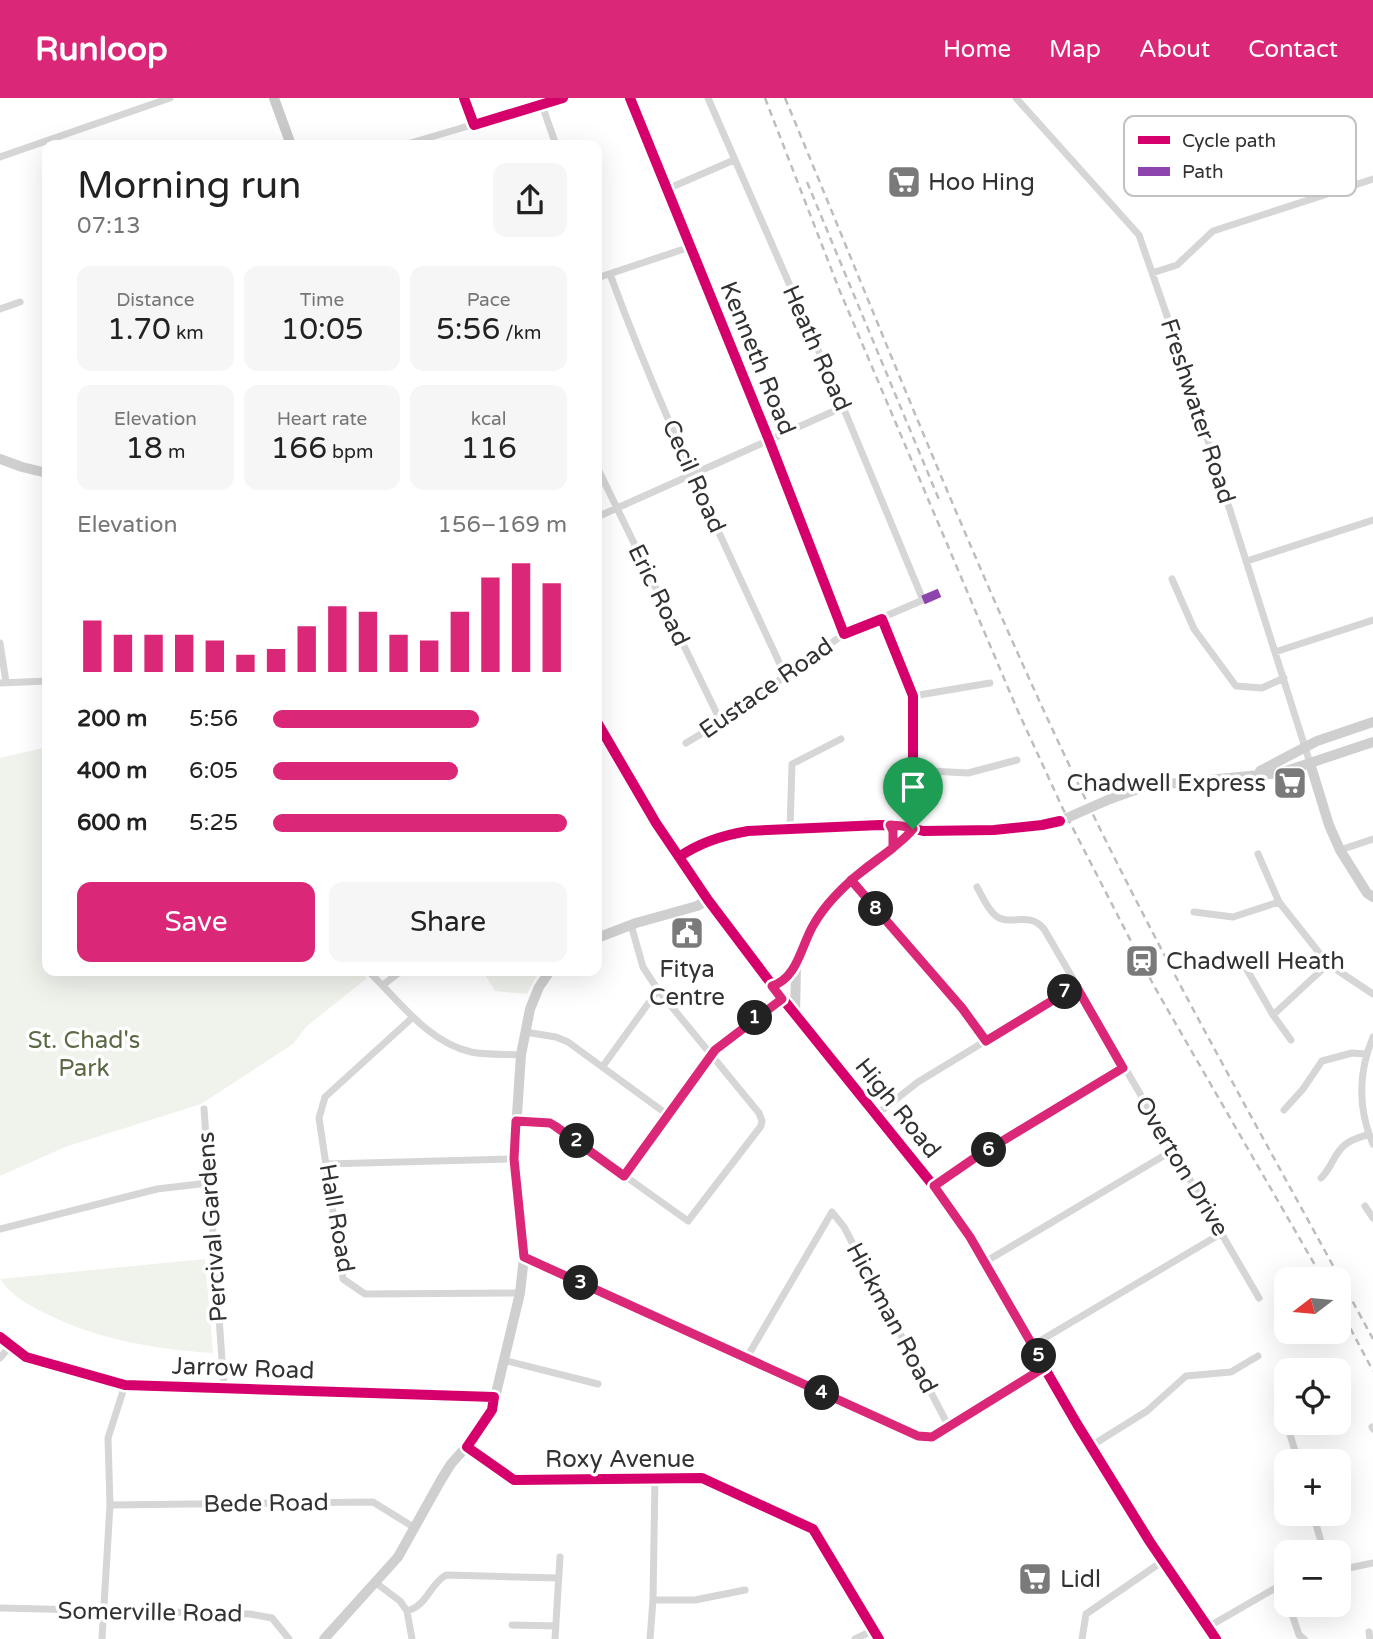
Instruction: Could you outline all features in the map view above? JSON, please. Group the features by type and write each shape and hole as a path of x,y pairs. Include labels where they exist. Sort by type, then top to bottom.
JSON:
{"main road":[{"path":"274,98 288,140"},
{"name":"High Road","path":"602,731 649,812 708,900 782,999 953,1209 1091,1446 1216,1639"}],"street":[{"path":"51,140 170,98"},
{"path":"464,98 474,125"},
{"path":"422,140 563,98"},
{"name":"Kenneth Road","path":"630,98 769,440 844,634"},
{"name":"Heath Road","path":"708,98 843,407 923,600"},
{"name":"Freshwater Road","path":"1016,98 1139,235 1247,561 1310,763"},
{"path":"542,104 554,140"},
{"path":"0,158 42,143"},
{"path":"666,190 734,160"},
{"path":"1356,185 1373,179"},
{"path":"1152,273 1177,265 1213,232 1322,196"},
{"path":"602,276 690,247"},
{"name":"Cecil Road","path":"610,274 692,473 785,675"},
{"path":"0,309 20,302"},
{"path":"602,515 843,407"},
{"path":"0,459 42,472"},
{"name":"Eric Road","path":"602,478 721,722"},
{"path":"1247,561 1373,520"},
{"path":"1172,579 1194,629 1236,685 1262,688 1284,678"},
{"name":"Eustace Road","path":"686,743 721,722 844,634 923,600"},
{"path":"772,986 782,981 796,965 814,923 851,880 913,829 913,696 882,619"},
{"path":"1275,652 1373,620"},
{"path":"0,643 3,683 42,681"},
{"path":"913,696 990,684"},
{"path":"1253,774 1305,747 1373,722"},
{"path":"790,829 792,764 841,738"},
{"path":"679,857 695,847 733,834 890,825 913,829 994,830 1042,825 1060,821 1146,786 1280,773 1373,741"},
{"path":"914,770 968,773 1017,760"},
{"path":"1310,763 1329,825 1340,850 1367,893 1373,897"},
{"path":"890,825 893,831 893,848"},
{"path":"1340,850 1373,839"},
{"path":"1258,854 1279,902 1328,964 1373,994"},
{"path":"851,880 962,1008 986,1041"},
{"name":"Overton Drive","path":"977,887 993,914 999,918 1038,922 1123,1068 1175,1149 1259,1297"},
{"path":"602,936 697,906 708,900"},
{"path":"1194,912 1233,917 1279,902"},
{"path":"516,1121 550,1123 688,1221 762,1121 759,1113 658,990 643,967 631,925"},
{"path":"1273,1015 1328,964"},
{"path":"796,965 796,1016"},
{"path":"1247,968 1273,1015 1291,1040"},
{"path":"373,976 412,1017 456,1047 472,1052 521,1055"},
{"path":"383,985 395,976"},
{"path":"324,1639 398,1557 440,1480 492,1410 520,1293 524,1257 514,1159 521,1055 530,1009 547,976"},
{"path":"876,1115 918,1082 1076,986"},
{"path":"603,1066 658,990"},
{"path":"624,1176 712,1055 767,1008 782,999"},
{"name":"Hall Road","path":"412,1017 325,1097 319,1118 343,1279 365,1294 520,1293"},
{"path":"525,1032 556,1037 568,1042 668,1115"},
{"path":"1373,1037 1366,1054 1361,1080 1362,1108 1373,1144"},
{"path":"1284,1110 1322,1061 1353,1053 1366,1054"},
{"path":"934,1186 976,1157 1123,1068"},
{"path":"1362,1108 1373,1106"},
{"name":"Percival Gardens","path":"204,1109 224,1387"},
{"path":"1321,1178 1345,1144 1369,1134"},
{"path":"985,1262 1175,1149"},
{"path":"327,1164 514,1159"},
{"path":"0,1229 157,1189 208,1183"},
{"path":"1365,1206 1373,1217"},
{"name":"Hickman Road","path":"746,1359 832,1212 844,1227 948,1425"},
{"path":"1033,1345 1222,1233"},
{"path":"524,1257 918,1436 932,1437 1045,1367"},
{"name":"Jarrow Road","path":"0,1337 26,1357 125,1385 494,1397"},
{"path":"0,1358 10,1346"},
{"path":"1091,1446 1147,1411 1186,1376 1231,1372 1258,1356"},
{"path":"503,1360 598,1384"},
{"path":"102,1639 110,1505 108,1438 125,1385"},
{"name":"Roxy Avenue","path":"467,1447 514,1480 702,1478 813,1529 879,1639"},
{"path":"650,1639 655,1478"},
{"name":"Bede Road","path":"110,1505 373,1502 415,1528"},
{"path":"555,1639 560,1558"},
{"path":"1082,1639 1086,1614 1163,1561"},
{"path":"1351,1568 1373,1563"},
{"path":"407,1611 421,1604 434,1584 446,1575 558,1578"},
{"path":"376,1583 400,1601 407,1611 412,1639"},
{"path":"1208,1627 1274,1589"},
{"path":"653,1600 695,1600 745,1590"},
{"name":"Somerville Road","path":"0,1608 250,1614 272,1618 289,1639"},
{"path":"1293,1617 1299,1635 1304,1639"},
{"path":"512,1625 556,1626"},
{"path":"855,1639 874,1630"}],"green space":[{"name":"St. Chad's Park","path":"42,748 42,976 367,978 306,1027 293,1044 201,1104 65,1147 0,1176 0,758"},
{"path":"486,976 536,976 527,994 495,991"},
{"path":"205,1259 213,1353 149,1346 107,1337 67,1323 28,1304 10,1291 0,1279"}],"railway":[{"path":"765,98 839,289 1017,709 1063,809 1154,986 1316,1267"},
{"path":"785,98 967,536 1084,796 1189,1001 1373,1339"},
{"path":"807,182 940,502"},
{"path":"1351,1330 1373,1371"}],"marked path":[{"path":"923,600 946,590"}],"cycle path":[{"path":"464,98 474,125 563,98"},
{"path":"630,98 769,440 844,634 882,619 913,696 913,829"},
{"path":"602,731 656,823 708,900 782,998 953,1210 1077,1424 1150,1542 1216,1639"},
{"path":"679,857 712,840 748,831 880,825 903,826 923,831 994,830 1060,821"},
{"path":"0,1337 26,1357 125,1385 494,1397 492,1410 467,1447 514,1480 702,1478 813,1529 879,1639"}],"place":[{"name":"Hoo Hing","path":"904,182"},
{"name":"Chadwell Express","path":"1290,783"},
{"name":"Fitya Centre","path":"687,933"},
{"name":"Chadwell Heath","path":"1142,961"},
{"name":"Lidl","path":"1035,1579"}],"route":[{"path":"913,829 890,825 893,831 893,848 865,868 851,880 962,1008 986,1041 1076,986 1123,1068 976,1157 934,1186 953,1209 1045,1367 932,1437 918,1436 524,1257 514,1159 516,1121 550,1123 624,1176 715,1050 782,999 772,986 782,981 796,965 814,923 832,901 851,880 893,848 913,829"}]}
